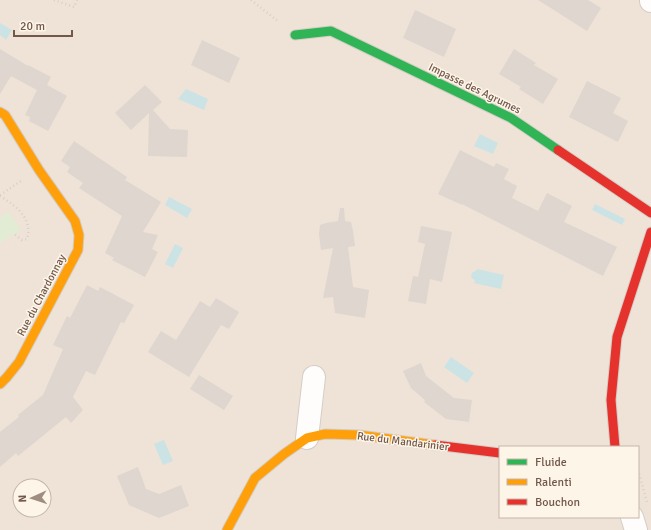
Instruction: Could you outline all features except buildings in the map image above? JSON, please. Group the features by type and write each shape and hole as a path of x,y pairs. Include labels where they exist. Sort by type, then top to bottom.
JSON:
{"street":[{"name":"Impasse des Agrumes","path":"295,35 331,31 511,118 651,213"},
{"name":"Rue du Chardonnay","path":"0,112 5,115 39,170 75,221 79,235 78,250 19,362 0,384"},
{"path":"615,446 611,400 617,337 651,232"},
{"path":"307,438 314,377"},
{"name":"Rue du Mandarinier","path":"227,530 255,478 284,454 307,438 325,434 359,435 499,453"},
{"path":"636,530 639,518"}],"path":[{"path":"54,0 74,7 77,0"},
{"path":"251,0 295,35"},
{"path":"14,234 22,240 27,239 29,232 25,218 14,204 0,195 39,170"},
{"path":"639,490 640,511"}],"shaded area":[{"path":"0,0 651,0 651,530 0,530"}],"green space":[{"path":"9,212 21,230 0,243 0,217"}],"water":[{"path":"0,23 12,30 6,40 0,35"},
{"path":"186,89 208,99 204,110 178,99"},
{"path":"480,134 498,143 493,154 474,146"},
{"path":"169,197 192,209 187,218 165,205"},
{"path":"595,204 625,219 622,225 592,210"},
{"path":"175,244 183,248 173,268 165,264"},
{"path":"477,269 504,275 501,289 474,283 475,280 471,278 472,273"},
{"path":"451,357 474,373 467,383 444,367"},
{"path":"164,440 173,461 163,465 154,444"}],"traffic: fast":[{"path":"295,35 331,31 511,118 558,150"}],"traffic: slow":[{"path":"0,112 5,115 39,170 75,221 79,235 78,250 19,362 0,384"},
{"path":"227,530 255,478 284,454 307,438 325,434 359,435 435,445"}],"traffic: jam":[{"path":"558,150 651,213"},
{"path":"615,446 611,400 617,337 651,232"},
{"path":"435,445 499,453"}]}
